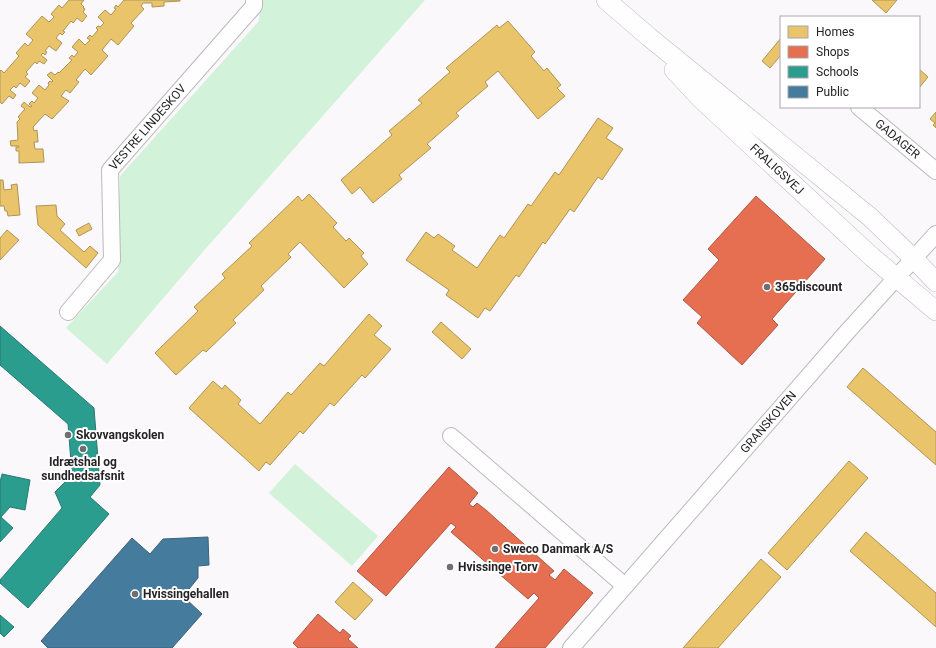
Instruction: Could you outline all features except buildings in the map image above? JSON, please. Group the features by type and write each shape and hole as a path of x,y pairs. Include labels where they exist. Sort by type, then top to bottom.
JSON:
{"street":[{"name":"VESTRE LINDESKOV","path":"68,312 112,260 110,170 254,6 254,0"},
{"name":"FRALIGSVEJ","path":"606,0 626,18 870,217 936,282"},
{"name":"FRALIGSVEJ","path":"626,18 649,45 701,99 872,257 936,311"},
{"name":"GADAGER","path":"860,108 936,171"},
{"path":"914,259 936,234"},
{"name":"GRANSKOVEN","path":"571,648 847,332 914,259"},
{"path":"452,436 625,586"}],"green space":[{"path":"260,0 425,0 201,254 107,364 66,328 118,272 120,176 259,21"},
{"path":"295,464 378,536 352,566 269,493"}],"place":[{"name":"365discount","path":"767,287"},
{"name":"Skovvangskolen","path":"68,435"},
{"name":"Idrætshal og sundhedsafsnit","path":"83,449"},
{"name":"Sweco Danmark A/S","path":"495,549"},
{"name":"Hvissinge Torv","path":"450,567"},
{"name":"Hvissingehallen","path":"135,594"}]}
